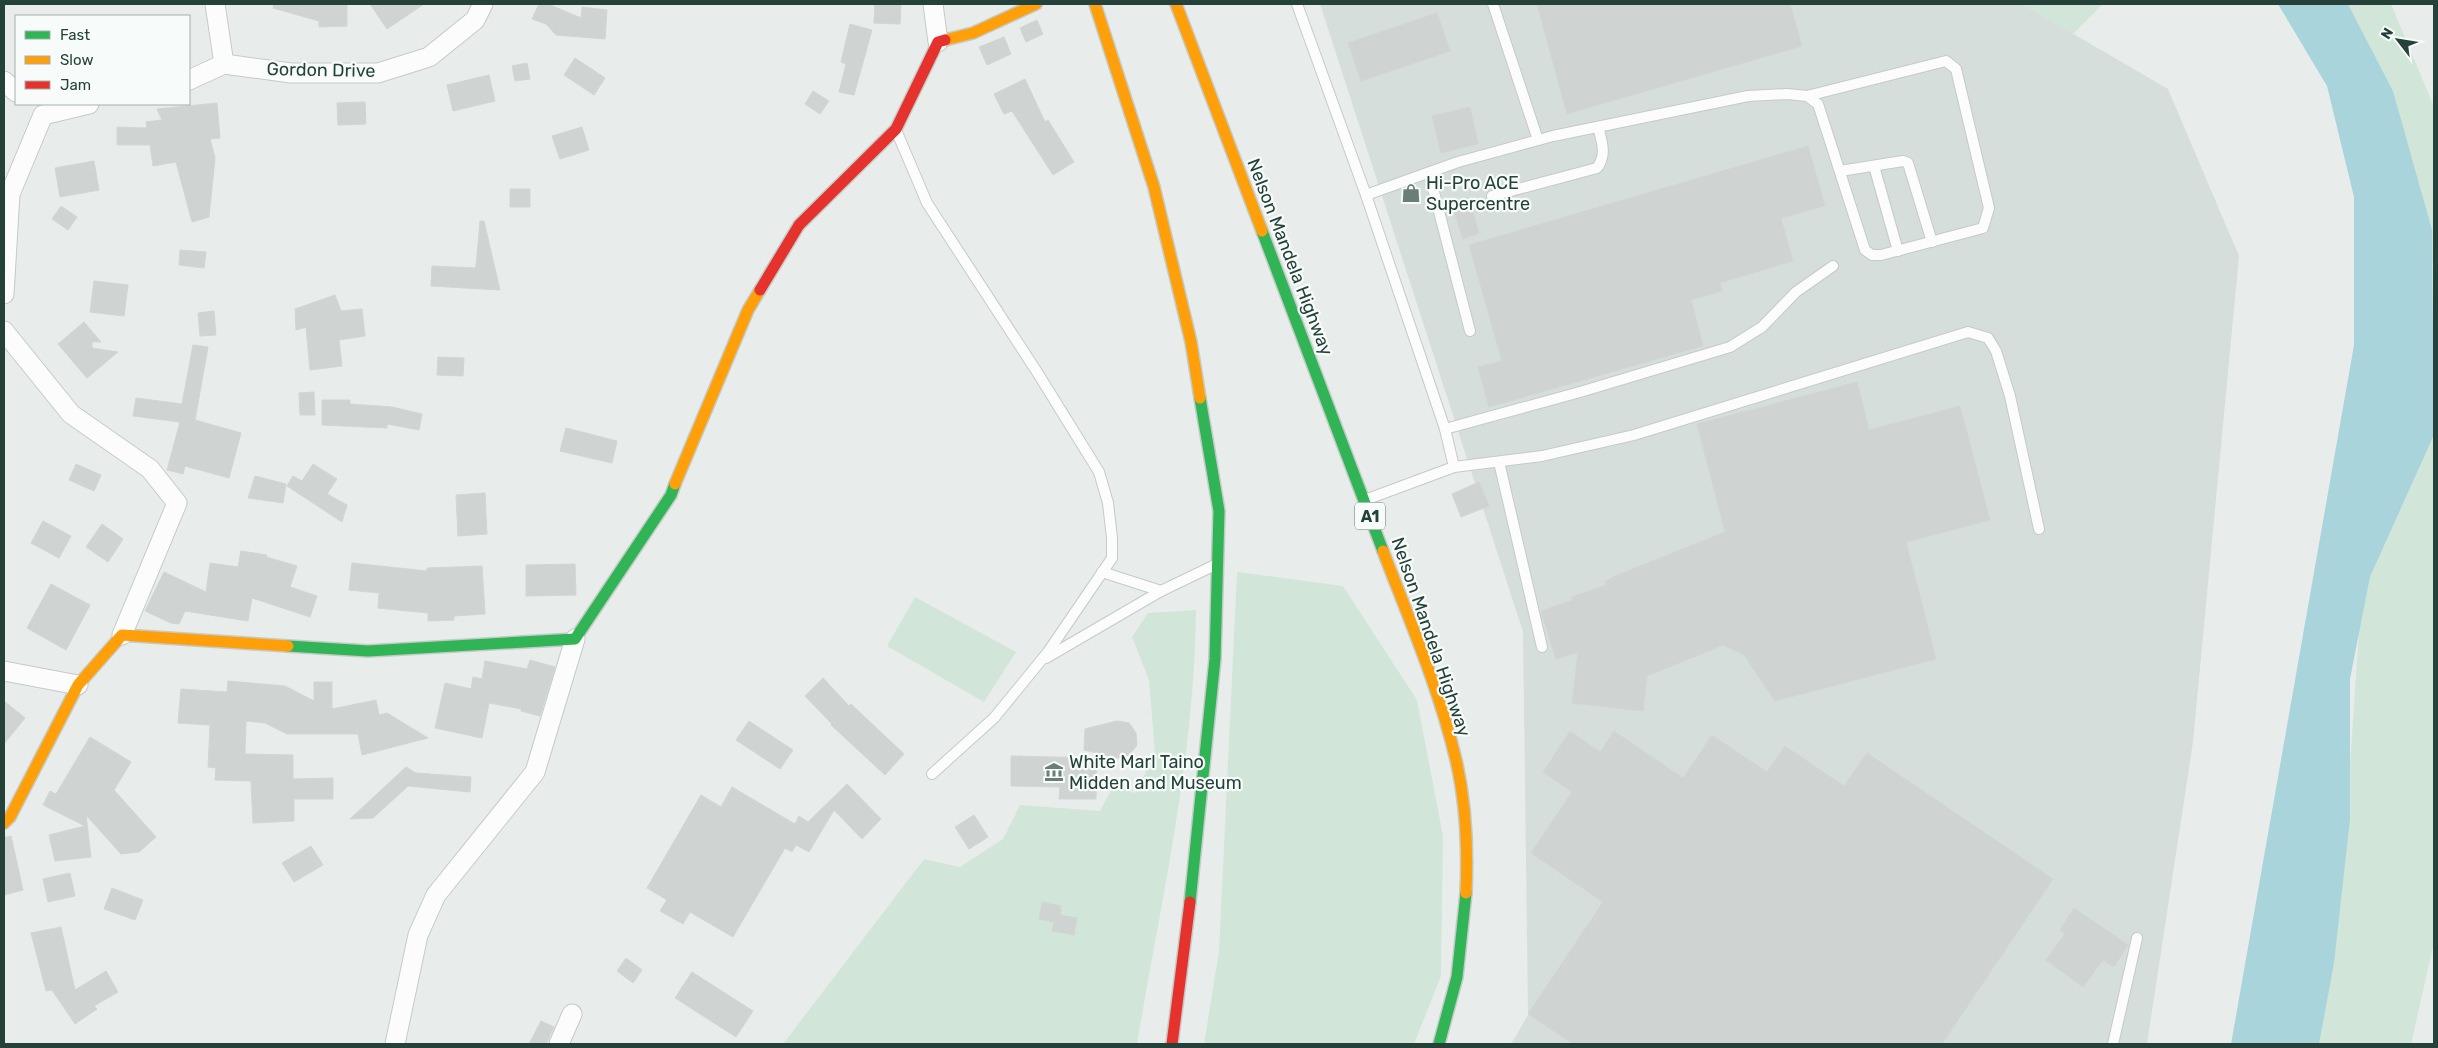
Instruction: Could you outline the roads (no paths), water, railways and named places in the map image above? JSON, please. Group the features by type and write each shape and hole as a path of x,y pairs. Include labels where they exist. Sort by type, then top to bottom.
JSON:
{"main road":[{"path":"4,823 10,817 78,685 122,635 368,651 575,639 671,496 748,310 799,225 896,129 938,42 973,33 1036,4"},
{"path":"1095,4 1154,187 1191,342 1219,511 1215,659 1199,832 1172,1044"},
{"name":"Nelson Mandela Highway","path":"1176,4 1435,689 1458,769 1468,900 1462,958 1451,1011 1439,1044"}],"street":[{"path":"190,80 224,64 215,4"},
{"name":"Gordon Drive","path":"224,64 291,73 378,73 429,57 475,20 483,4"},
{"path":"933,4 938,42"},
{"path":"4,81 15,91"},
{"path":"4,294 10,194 37,109 78,105"},
{"path":"4,331 71,414 150,469 177,504 122,635"},
{"path":"395,1044 418,935 436,895 535,772 575,639"},
{"path":"4,671 78,685"},
{"path":"559,1044 572,1014"}],"lane":[{"path":"1297,4 1366,195 1445,429 1454,468"},
{"path":"1493,4 1538,140"},
{"path":"1366,195 1458,162 1538,140 1748,96 1788,94 1807,96 1946,61 1955,66 1989,208 1983,228 1881,255 1872,254 1866,250 1818,104 1807,96"},
{"path":"1492,196 1597,168 1602,162 1604,149 1598,127"},
{"path":"896,129 927,203 1037,372 1099,472 1108,503 1112,538 1112,558 1041,661 994,718 932,774"},
{"path":"1840,171 1903,161 1908,163 1932,242"},
{"path":"1874,166 1898,251"},
{"path":"1429,173 1470,331"},
{"path":"1445,429 1580,392 1730,347 1762,327 1796,292 1833,266"},
{"path":"1364,500 1454,468 1542,456 1634,434 1968,332 1988,338 1996,351 2010,396 2039,529"},
{"path":"1499,462 1542,648"},
{"path":"1041,661 1161,591 1219,564"},
{"path":"1102,572 1161,591"},
{"path":"2113,1044 2137,938"}],"water":[{"path":"2278,4 2348,4 2393,91 2432,230 2434,435 2370,577 2350,679 2350,819 2334,963 2319,1044 2231,1044 2354,345 2354,197 2327,86"}],"place":[{"name":"Hi-Pro ACE Supercentre","path":"1411,193"},
{"name":"White Marl Taino Midden and Museum","path":"1054,772"}]}
